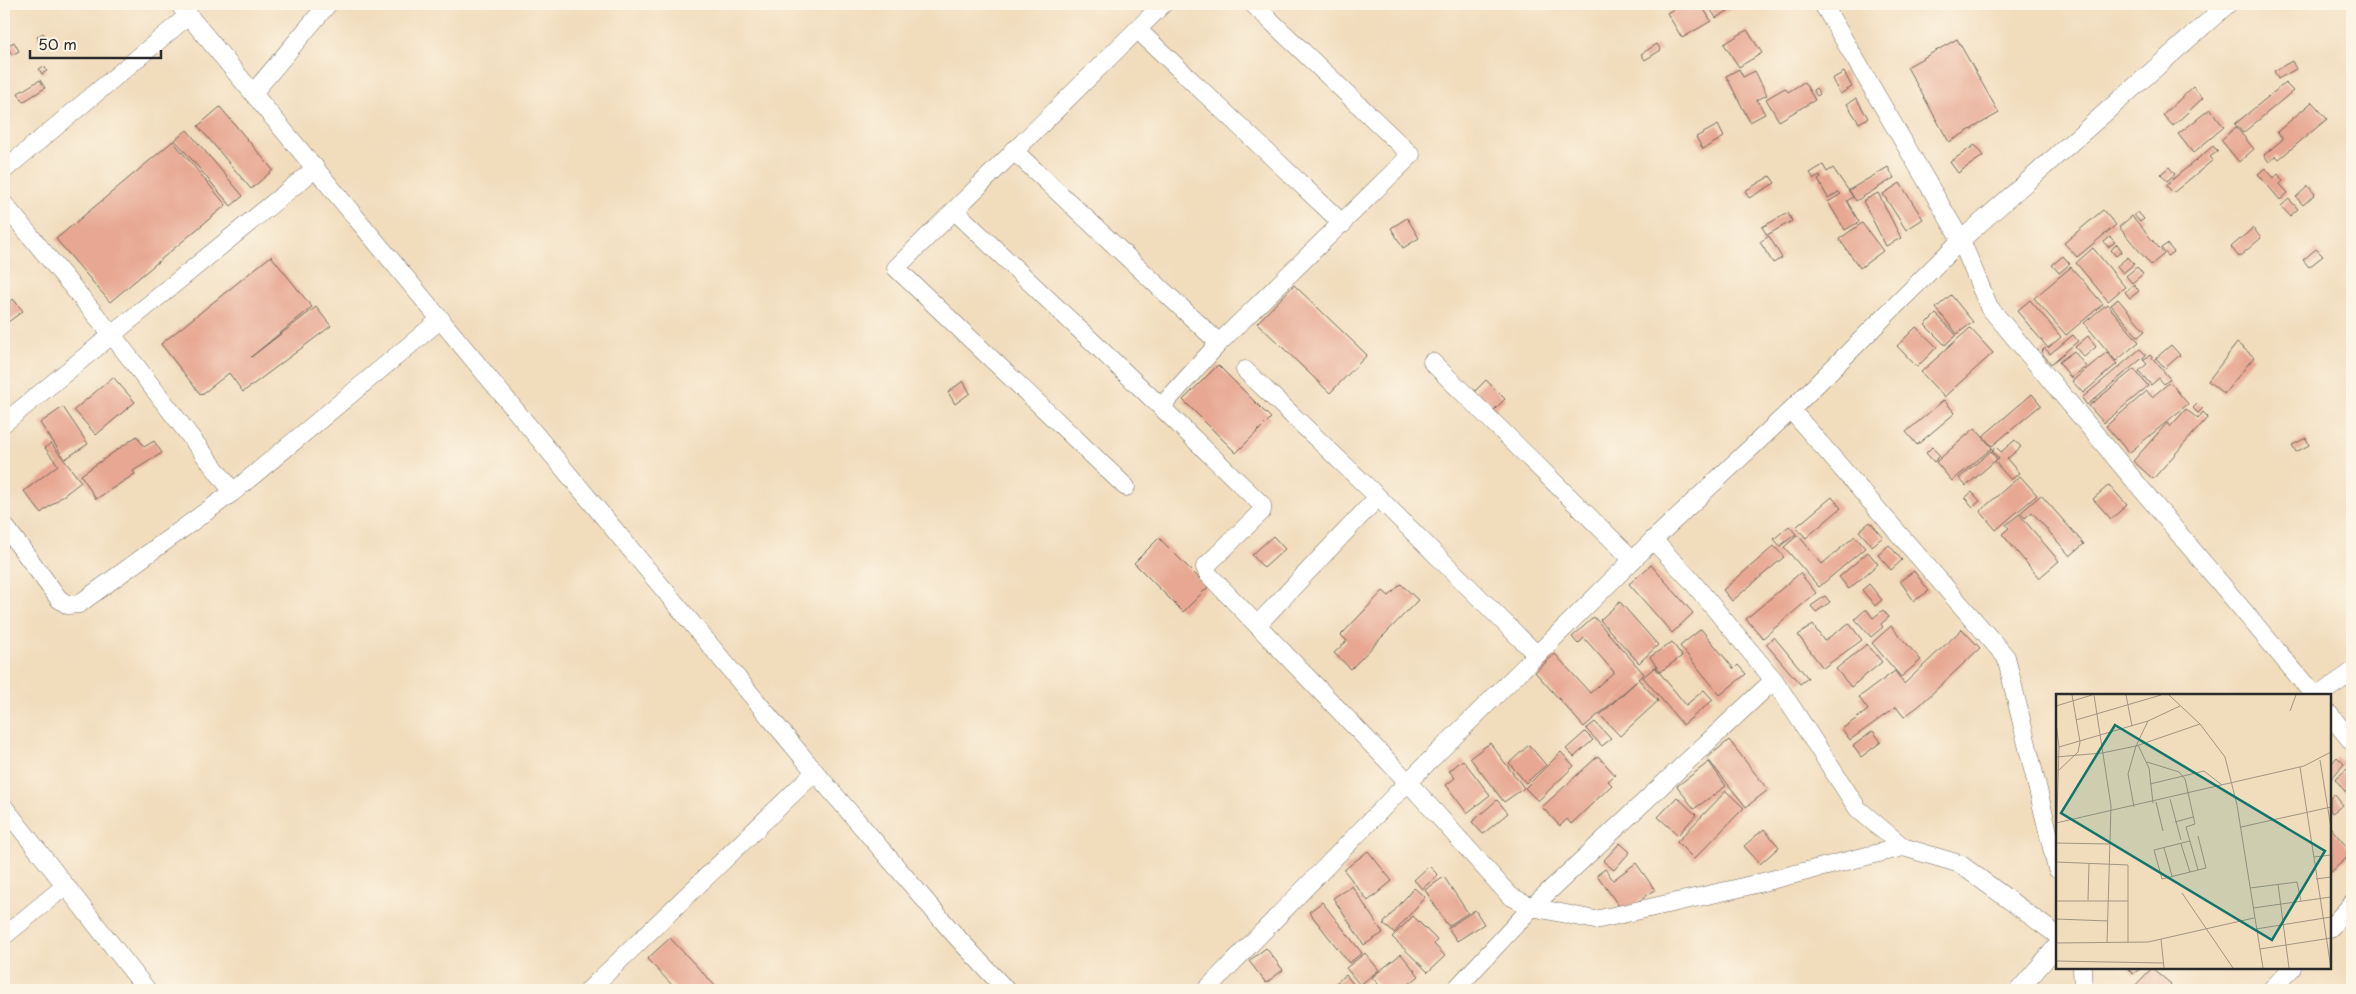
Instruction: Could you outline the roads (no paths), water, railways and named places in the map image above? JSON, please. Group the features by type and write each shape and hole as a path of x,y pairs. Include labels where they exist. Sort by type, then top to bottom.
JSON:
{"street":[{"path":"254,92 328,4"},
{"path":"1126,487 896,268 955,211 1013,150 1164,4"},
{"path":"1161,406 1219,343 1411,155 1252,4"},
{"path":"1823,4 1961,240 1988,307 2313,694"},
{"path":"1206,990 1408,782 1653,540 1791,410 1961,240 2228,4"},
{"path":"4,170 184,10 442,319 815,772 954,934 1006,990"},
{"path":"1138,30 1342,224"},
{"path":"1013,150 1219,343"},
{"path":"4,423 113,336 316,168"},
{"path":"4,204 113,336 233,492"},
{"path":"955,211 1161,406 1262,505 1262,511 1205,567 1208,574 1408,782 1510,896 1532,907 1595,920 1735,889 1903,847"},
{"path":"4,525 59,599 68,605 79,604 233,492 442,319"},
{"path":"1432,362 1633,560"},
{"path":"1245,370 1378,497 1537,655"},
{"path":"1791,410 2006,657 2056,865"},
{"path":"1257,625 1378,497"},
{"path":"1653,540 1688,578 1774,680 1858,809 1903,847 1960,864 2056,934"},
{"path":"2320,694 2352,672"},
{"path":"1455,990 1532,907 1774,680"},
{"path":"2331,716 2352,742"},
{"path":"589,990 815,772"},
{"path":"4,807 147,990"},
{"path":"4,936 65,886"},
{"path":"2331,927 2352,904"},
{"path":"2019,990 2056,947"},
{"path":"2082,969 2083,990"},
{"path":"2271,990 2291,969"}]}
